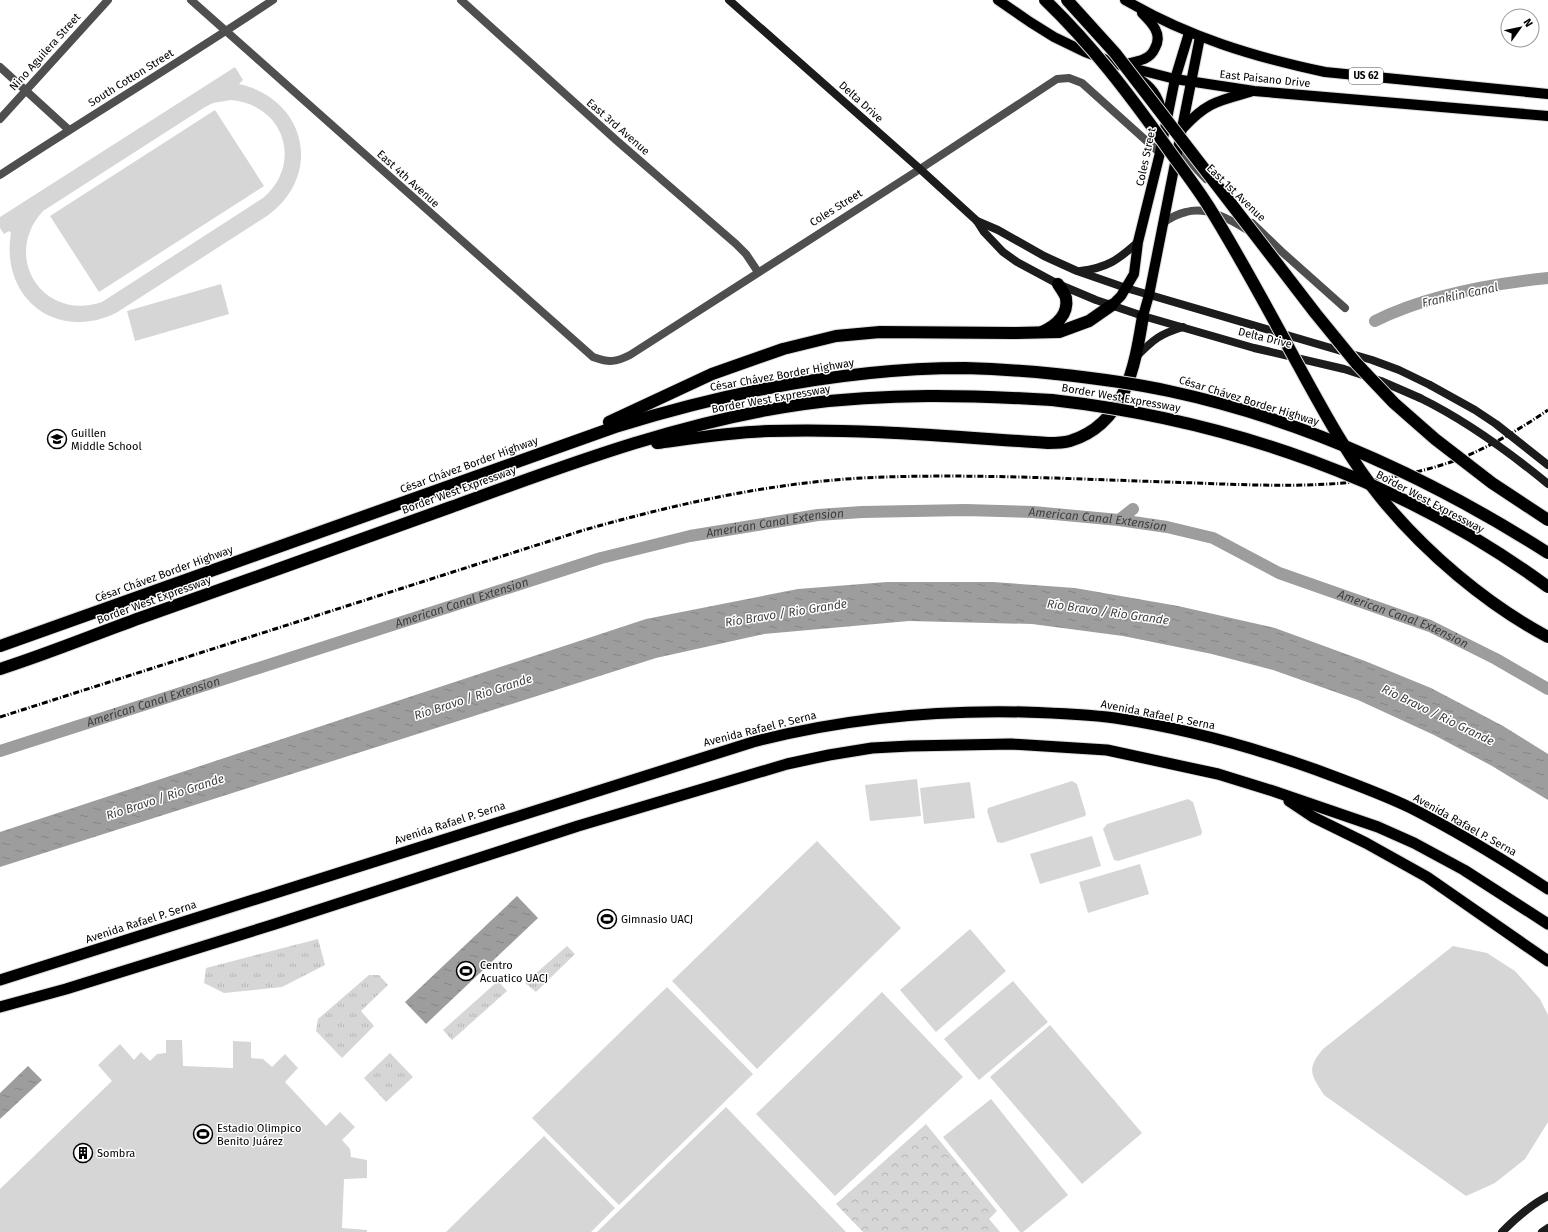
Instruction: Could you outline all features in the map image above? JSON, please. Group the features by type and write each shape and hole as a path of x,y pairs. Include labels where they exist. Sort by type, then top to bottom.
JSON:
{"highway":[{"path":"1045,0 1066,20 1111,72 1207,204 1263,299 1330,422 1353,459 1380,496 1420,540 1465,581 1507,611 1548,637"},
{"path":"1067,0 1116,53 1316,314 1356,363 1394,403 1435,440 1492,483 1548,520"},
{"path":"1040,333 1053,327 1060,320 1066,306 1066,297 1058,284"},
{"path":"559,446 659,397 712,374 783,349 836,336 880,332 1059,332 1088,321 1112,305"},
{"path":"614,450 700,437 767,431 848,430 1048,443 1069,442 1087,434 1101,424 1117,407 1125,392 1137,356 1143,316"},
{"name":"César Chávez Border Highway","path":"0,646 615,426 715,399 799,383 866,374 915,370 995,369 1056,374 1120,382 1170,391 1234,408 1284,423 1335,441 1379,460 1444,492 1548,553"},
{"name":"Border West Expressway","path":"0,669 562,467 614,450 709,423 803,404 891,396 948,396 1052,400 1160,416 1220,430 1320,463 1390,493 1477,540 1548,587"},
{"name":"Avenida Rafael P. Serna","path":"0,980 753,742 830,724 870,719 948,713 993,711 1056,713 1114,718 1172,728 1229,742 1290,761 1359,786 1409,808 1466,838 1548,889"},
{"path":"0,1007 66,989 578,826 786,764 872,748 1011,744 1099,749 1218,774 1378,827 1414,843 1464,870 1548,924"},
{"path":"1273,791 1313,817 1366,843 1427,877 1548,961"}],"main road":[{"name":"Delta Drive","path":"729,0 920,169 977,221 984,232 1003,252 1017,262 1086,297 1143,316 1254,348 1344,369 1380,381 1420,398 1454,416 1491,440 1548,484"},
{"name":"East Paisano Drive","path":"998,0 1054,37 1085,52 1120,65 1175,80 1254,91 1548,116"},
{"name":"East Paisano Drive","path":"1125,0 1136,7 1200,37 1251,54 1326,72 1548,94"},
{"path":"1120,65 1144,59 1152,53 1158,44 1158,34 1152,23 1136,7"},
{"name":"Coles Street","path":"1112,305 1126,288 1134,274 1138,242 1160,153 1175,80 1189,33"},
{"path":"1143,316 1149,295 1200,37"},
{"path":"1120,65 1144,82 1156,94 1166,122"},
{"path":"1183,128 1196,113 1207,106 1218,101 1254,91"},
{"name":"Delta Drive","path":"977,221 998,230 1044,256 1077,271 1126,288 1372,360 1399,370 1430,385 1486,417 1548,465"},
{"path":"1077,271 1101,268 1127,253 1138,242"},
{"path":"1137,356 1153,340 1165,333 1183,327"},
{"path":"1502,1232 1534,1203 1548,1196"},
{"path":"1542,1232 1548,1228"}],"street":[{"name":"Nino Aguilera Street","path":"0,119 108,0"},
{"name":"East 4th Avenue","path":"191,0 594,357 605,361 616,361"},
{"name":"South Cotton Street","path":"0,175 226,32 273,0"},
{"name":"East 3rd Avenue","path":"462,0 600,126 736,244 746,254 758,272"},
{"path":"0,67 69,130"},
{"name":"Coles Street","path":"616,361 630,355 920,169 1056,79 1069,78 1082,83 1160,153"},
{"name":"East 1st Avenue","path":"1178,149 1191,165 1281,251 1345,308"},
{"name":"East 1st Avenue","path":"1163,223 1187,211 1219,214 1281,251"}],"green space":[{"path":"235,67 243,80 239,84 262,92 280,105 292,122 300,140 301,160 296,180 285,199 267,216 116,313 94,321 73,322 54,318 37,308 24,295 14,277 10,256 11,233 9,231 4,234 0,228 0,217","holes":["231,100 250,104 264,113 275,124 282,138 285,153 282,169 275,184 263,198 102,302 81,306 62,303 46,294 35,281 28,265 26,247 31,229 43,211 205,107 213,103"]},
{"path":"215,110 264,186 99,292 50,216"},
{"path":"221,284 229,314 135,341 127,311"},
{"path":"917,779 921,816 870,821 865,785"},
{"path":"1072,781 1077,784 1086,814 1085,816 1002,843 997,842 987,811 988,808"},
{"path":"970,782 975,818 924,824 920,788"},
{"path":"1188,799 1193,802 1202,832 1201,835 1118,861 1114,860 1103,829 1107,824"},
{"path":"1092,836 1101,866 1040,884 1030,854"},
{"path":"817,841 901,928 757,1069 672,981"},
{"path":"1140,864 1149,894 1088,913 1079,882"},
{"path":"970,929 1006,971 936,1032 900,990"},
{"path":"318,939 325,965 282,987 224,993 204,983 206,968"},
{"path":"567,946 575,954 536,992 525,983"},
{"path":"1453,946 1487,953 1515,971 1540,999 1548,1015 1548,1122 1525,1159 1495,1183 1466,1196 1324,1095 1313,1077 1312,1072 1314,1062 1323,1049"},
{"path":"369,975 379,975 388,985 361,1011 374,1026 342,1058 316,1031 318,1019"},
{"path":"498,981 507,991 452,1040 443,1030"},
{"path":"1013,981 1048,1022 979,1080 944,1039"},
{"path":"667,987 753,1074 619,1205 532,1118"},
{"path":"882,992 963,1077 835,1196 756,1114"},
{"path":"1050,1025 1142,1133 1082,1184 990,1077"},
{"name":"Estadio Olimpico Benito Juárez","path":"166,1040 182,1040 183,1066 233,1068 233,1041 251,1042 251,1058 263,1059 272,1067 285,1054 298,1068 285,1082 326,1126 340,1112 355,1127 342,1140 350,1149 351,1157 367,1160 367,1178 344,1179 342,1228 367,1230 367,1232 0,1232 0,1189 112,1081 98,1065 120,1044 134,1060 141,1052 150,1061 157,1054 166,1053"},
{"path":"390,1053 413,1077 386,1102 364,1078"},
{"path":"991,1099 1068,1195 1023,1232 1020,1232 943,1137"},
{"path":"726,1107 846,1232 597,1232"},
{"path":"926,1124 997,1211 989,1219 1000,1232 863,1232 836,1204"},
{"path":"544,1136 615,1208 591,1232 446,1232"}],"water":[{"name":"Río Bravo / Rio Grande","path":"887,582 993,582 1075,588 1178,606 1275,628 1365,661 1431,688 1503,726 1548,754 1548,800 1492,766 1434,735 1358,700 1273,670 1212,654 1123,636 1032,624 909,621 764,634 656,658 0,867 0,832 646,619 798,589"},
{"path":"517,896 538,918 426,1024 405,1002"},
{"path":"28,1066 42,1080 0,1119 0,1093"}],"waterway":[{"name":"Franklin Canal","path":"1375,321 1416,304 1459,292 1481,287 1548,278"},
{"name":"Franklin Canal","path":"1119,520 1133,509"},
{"name":"American Canal Extension","path":"0,751 601,558 690,536 818,515 862,512 965,510 1033,512 1119,520 1167,527 1213,538 1279,573 1430,626 1496,659 1548,689"}],"railway":[{"path":"0,717 584,530 658,510 733,494 847,479 920,476 1026,477 1238,485 1309,485 1344,483 1414,473 1448,463 1474,453 1500,440 1548,410"}],"place":[{"name":"Guillen Middle School","path":"57,439"},
{"name":"Gimnasio UACJ","path":"607,919"},
{"name":"Centro Acuatico UACJ","path":"466,971"},
{"name":"Estadio Olimpico Benito Juárez","path":"203,1134"},
{"name":"Sombra","path":"83,1153"}]}
